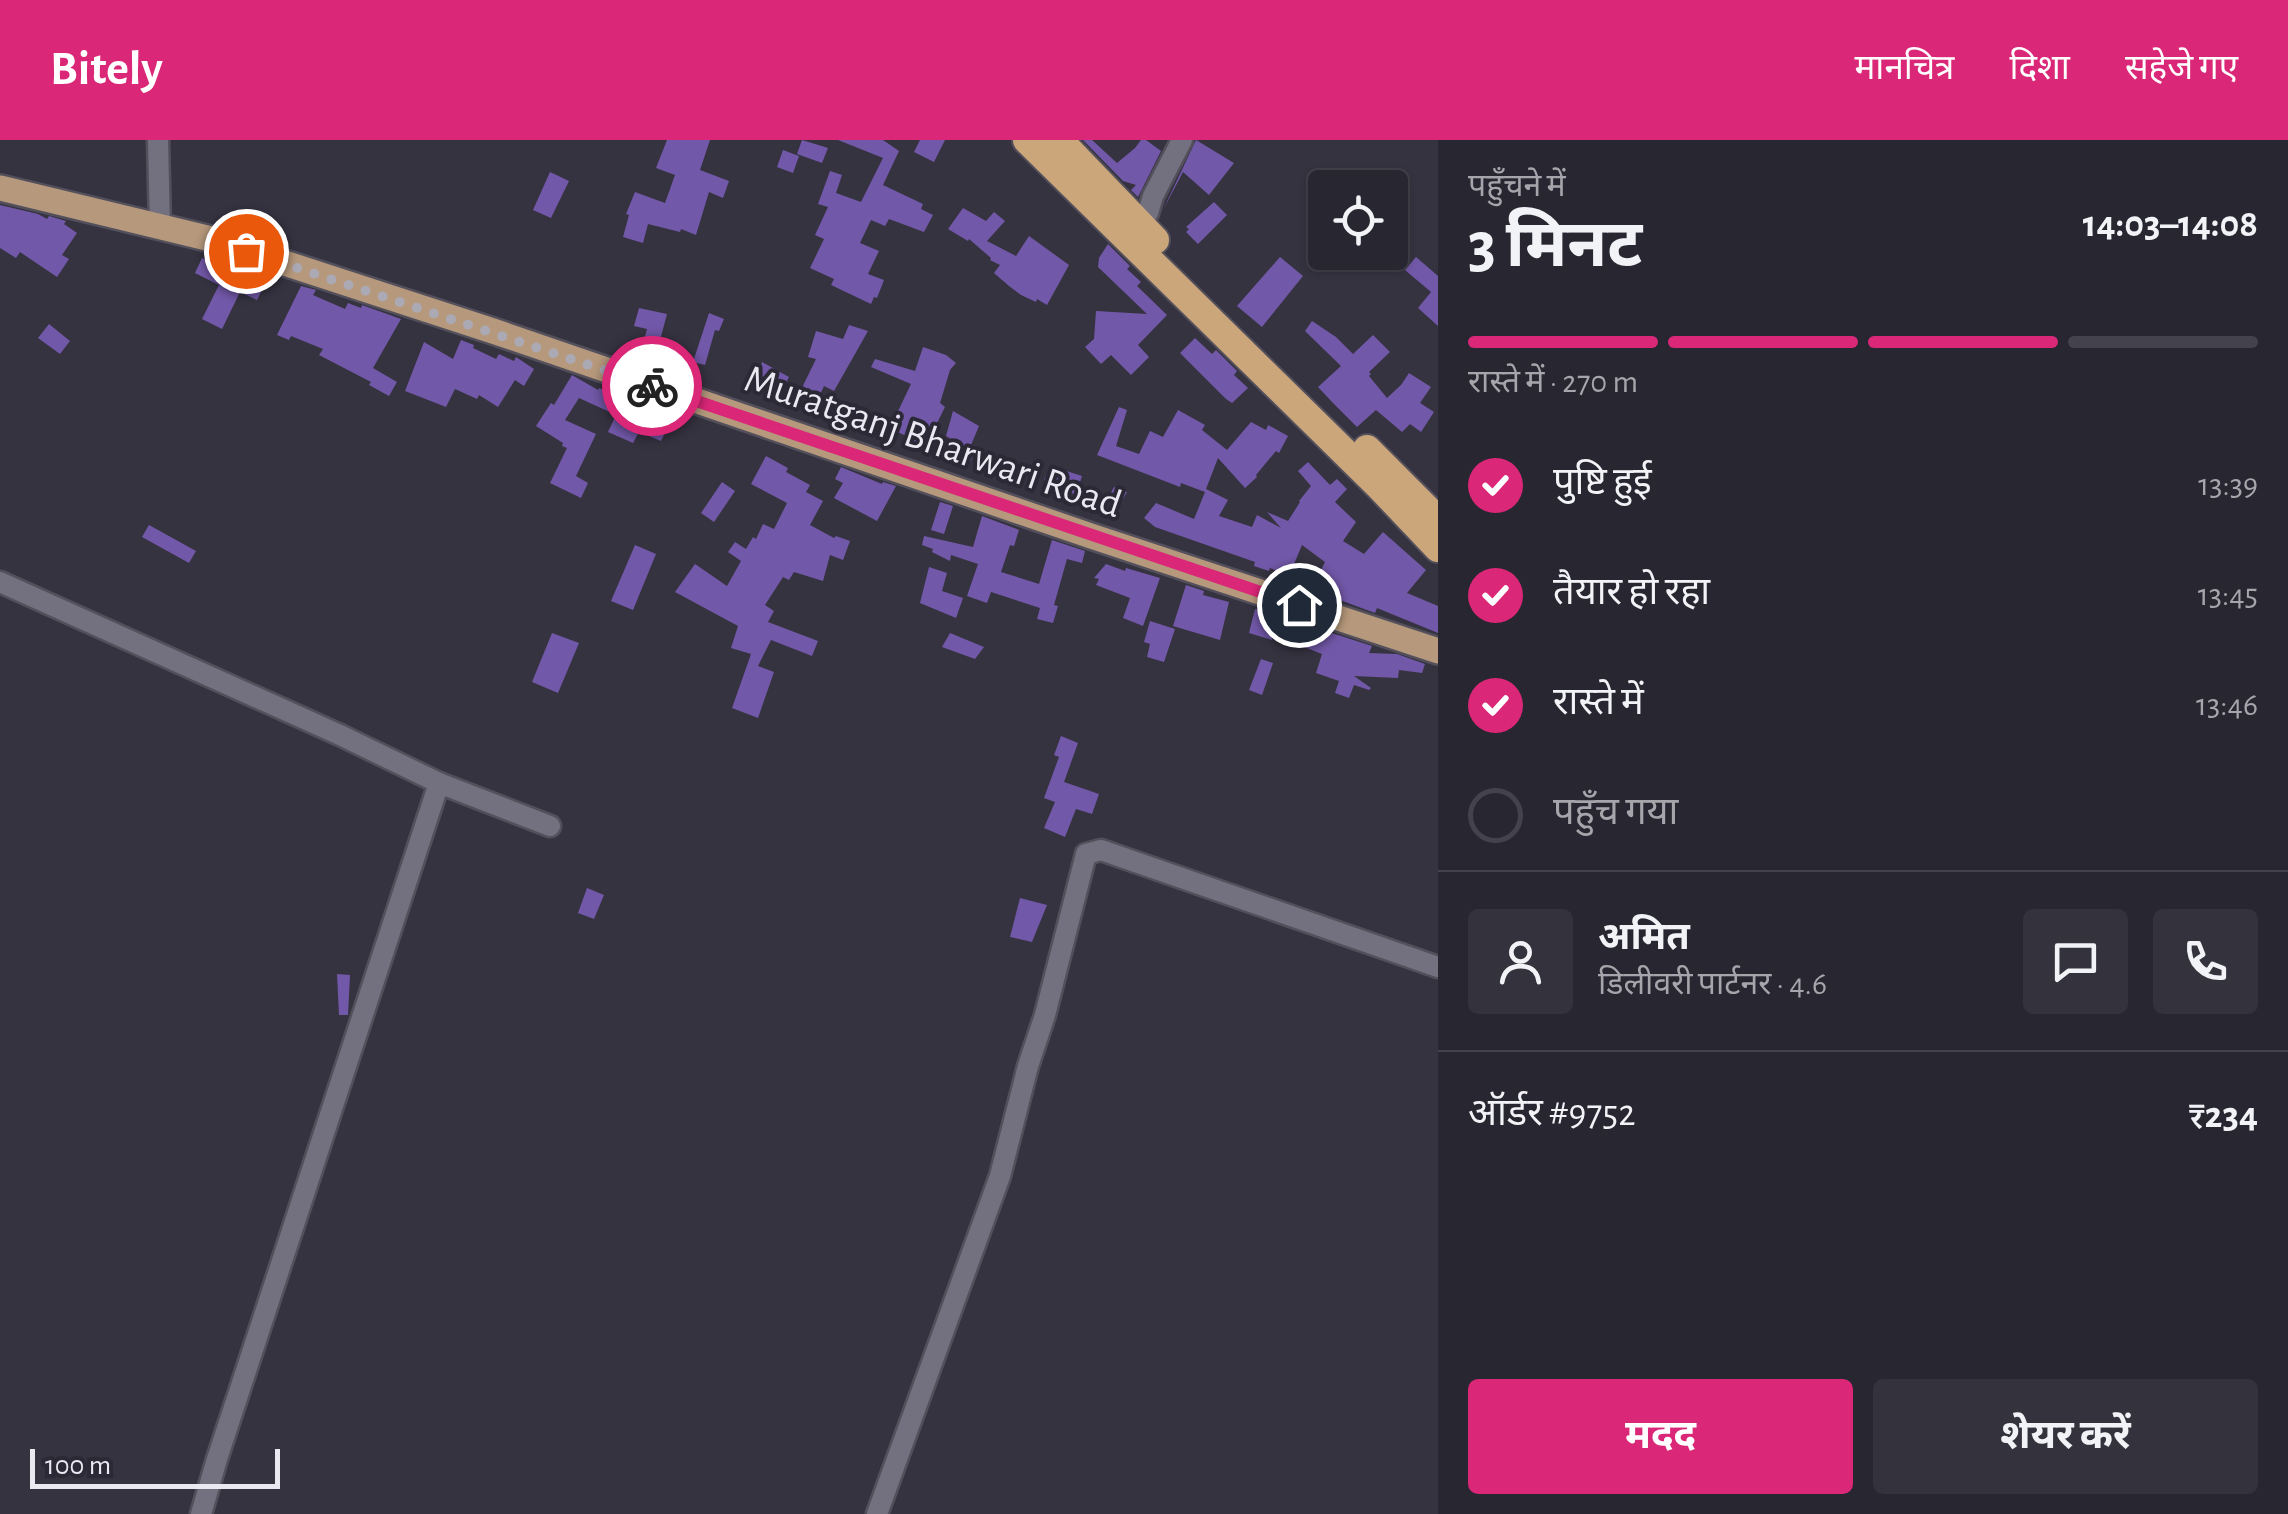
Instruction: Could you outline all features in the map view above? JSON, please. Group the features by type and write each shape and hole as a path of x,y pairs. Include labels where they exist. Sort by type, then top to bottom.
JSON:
{"highway":[{"path":"1026,140 1130,229 1380,487 1432,521"},
{"path":"1059,140 1130,229"}],"main road":[{"name":"Muratganj Bharwari Road","path":"0,188 210,239 1438,651"}],"street":[{"path":"158,140 160,227"},
{"path":"1130,229 1148,213 1182,140"},
{"path":"0,582 322,726 439,783 550,826"},
{"path":"201,1514 439,783"},
{"path":"877,1514 1000,1176 1086,854 1101,850 1438,967"}],"building":[{"path":"667,140 710,140 700,170 729,181 723,198 709,192 696,235 648,224 643,243 623,237 629,215 626,214 635,192 665,203 675,175 656,168"},
{"path":"802,140 828,148 822,163 797,154"},
{"path":"838,140 883,140 899,151 883,185 923,204 921,209 933,215 924,232 889,219 885,226 871,220 860,243 879,251 868,274 884,280 871,304 831,285 834,279 810,268 824,239 815,235 828,207 818,204 830,171 842,175 836,193 861,202 883,158"},
{"path":"920,140 945,140 934,162 914,152"},
{"path":"1083,140 1092,140 1117,163 1141,140 1161,151 1138,197 1131,190 1136,185 1123,181"},
{"path":"1196,140 1234,163 1209,195 1183,172 1163,210"},
{"path":"783,150 799,156 793,173 777,167"},
{"path":"550,172 569,181 551,218 533,210"},
{"path":"1214,202 1227,215 1198,244 1186,227"},
{"path":"0,205 66,221 64,224 77,233 62,255 69,259 57,277 20,252 16,258 0,248"},
{"path":"963,208 986,221 994,212 1005,221 987,241 1016,256 1029,236 1069,265 1047,305 1009,286 994,273 1000,265 969,239 948,229"},
{"path":"1108,244 1130,266 1127,269 1141,282 1137,286 1167,315 1138,345 1149,357 1131,375 1111,355 1101,364 1085,347 1094,339 1096,311 1147,314 1098,267"},
{"path":"1280,257 1303,276 1262,327 1237,306"},
{"path":"1416,257 1438,276 1438,326 1418,308 1431,292 1405,270"},
{"path":"202,258 264,286 257,300 240,292 222,329 202,319 219,285 195,273"},
{"path":"301,286 316,290 313,295 345,309 348,303 361,308 362,305 401,319 373,368 397,382 389,396 319,355 323,349 291,336 289,340 277,335"},
{"path":"639,308 667,314 659,344 644,340 647,329 634,326"},
{"path":"709,313 724,319 719,331 715,330 705,365 693,362"},
{"path":"1312,321 1353,354 1373,335 1390,352 1369,372 1387,398 1409,373 1431,387 1420,403 1434,412 1421,432 1410,424 1402,432 1376,410 1357,427 1333,403 1318,387 1341,366 1305,331"},
{"path":"49,324 70,341 60,354 38,338"},
{"path":"849,325 868,331 834,391 824,386 816,403 799,394 816,359 808,357 816,331 843,339"},
{"path":"1195,338 1212,354 1216,350 1248,388 1232,403 1180,353"},
{"path":"461,340 496,359 499,354 514,361 516,357 534,369 524,386 515,380 498,407 479,395 477,399 455,389 446,407 405,391 424,342 453,359"},
{"path":"923,347 956,363 940,403 945,407 934,429 925,425 916,446 890,428 911,384 871,367 875,359 915,371"},
{"path":"762,362 789,377 782,390 758,377"},
{"path":"572,375 621,398 614,414 579,398 565,420 596,434 576,476 588,483 581,498 550,483 567,448 536,426"},
{"path":"645,407 671,420 661,441 639,432 633,443 608,432 616,415 636,425"},
{"path":"1119,407 1127,410 1116,446 1139,454 1150,431 1163,437 1178,410 1205,425 1202,430 1227,450 1251,422 1266,430 1268,425 1288,436 1279,453 1276,451 1245,488 1218,458 1206,489 1228,500 1219,516 1252,527 1257,515 1281,528 1267,512 1288,521 1311,486 1298,471 1308,462 1330,485 1337,479 1347,489 1335,502 1356,522 1343,541 1364,554 1383,532 1426,570 1407,593 1438,606 1438,633 1377,608 1375,613 1329,596 1333,585 1317,578 1325,562 1302,545 1289,576 1155,527 1144,518 1156,503 1194,519 1205,492 1181,483 1180,487 1097,455"},
{"path":"953,411 979,426 971,445 976,446 970,462 957,458 961,445 946,436"},
{"path":"766,456 810,485 806,492 823,501 810,525 834,538 850,541 843,560 830,555 823,581 794,572 789,580 783,577 765,605 774,611 768,622 818,641 812,656 771,640 758,666 774,672 758,718 732,708 751,654 731,648 738,626 675,592 695,564 727,586 741,561 728,552 735,542 746,549 763,524 774,529 787,503 751,484"},
{"path":"1051,466 1082,476 1076,495 1044,480"},
{"path":"841,467 896,486 877,521 834,498 843,483 835,479"},
{"path":"722,482 735,491 714,522 701,513"},
{"path":"1114,487 1127,492 1120,504 1107,500"},
{"path":"940,502 953,506 944,534 931,530"},
{"path":"982,516 1019,530 1001,572 1039,584 1052,540 1085,551 1082,563 1067,559 1053,623 1037,619 1040,608 991,592 987,603 967,596 978,564 951,555 950,561 922,545 924,536 973,547"},
{"path":"149,525 196,551 189,563 142,537"},
{"path":"635,545 656,554 633,610 611,601"},
{"path":"1106,564 1160,578 1143,626 1123,618 1130,598 1096,585 1099,579 1094,578"},
{"path":"929,567 947,573 942,591 963,598 956,618 920,603"},
{"path":"1186,585 1204,591 1203,595 1229,602 1220,640 1173,626"},
{"path":"1255,609 1279,615 1272,640 1249,633"},
{"path":"1150,621 1175,629 1164,662 1147,657 1150,644 1144,642"},
{"path":"1307,625 1372,646 1369,653 1397,654 1425,664 1422,673 1399,670 1398,678 1354,676 1371,688 1354,685 1349,698 1335,693 1339,681 1316,673 1322,654 1299,645"},
{"path":"552,633 579,643 558,693 532,682"},
{"path":"950,633 984,647 975,659 942,647"},
{"path":"1261,659 1273,663 1262,695 1249,690"},
{"path":"1061,736 1078,743 1064,782 1099,794 1092,814 1076,809 1065,837 1044,828 1055,802 1044,798 1059,757 1054,755"},
{"path":"587,888 604,895 594,919 578,913"},
{"path":"1020,898 1047,905 1032,942 1010,937"},
{"path":"337,974 350,975 348,1015 339,1015"}],"way so far":[{"path":"246,251 652,386"}],"route":[{"path":"652,386 1299,605"}]}
